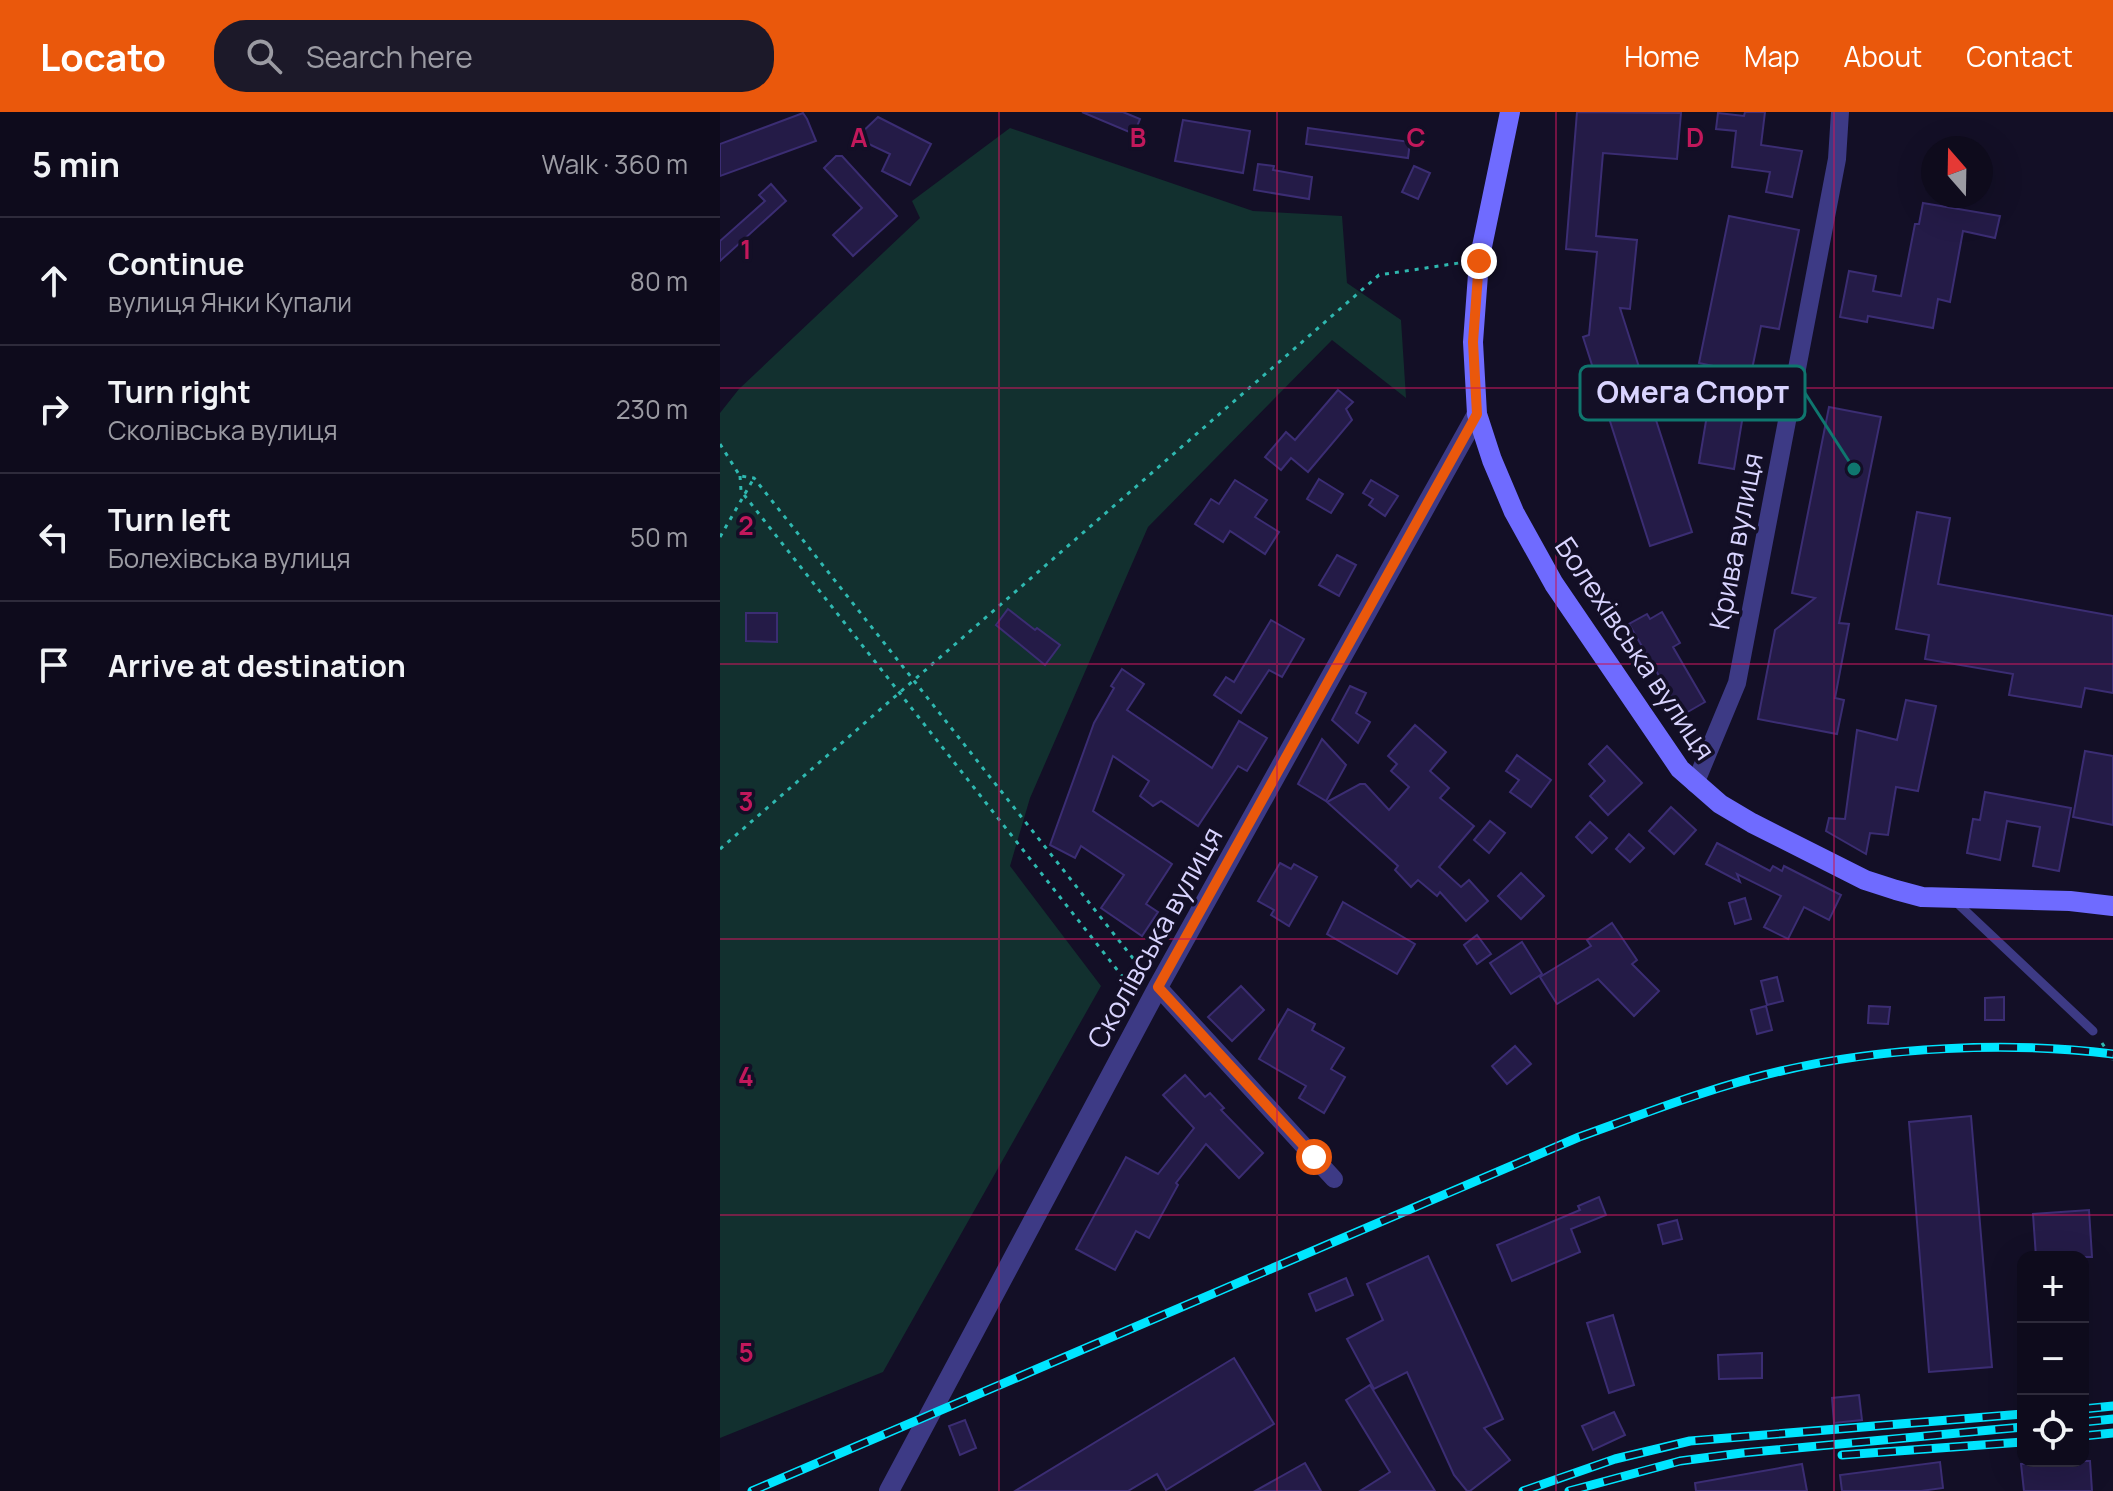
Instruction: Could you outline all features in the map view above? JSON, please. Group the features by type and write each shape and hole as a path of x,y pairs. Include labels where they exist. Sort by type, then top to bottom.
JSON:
{"main road":[{"name":"Болехівська вулиця","path":"1510,112 1479,261 1473,342 1477,414 1514,512 1554,584 1680,769 1695,784 1752,823 1865,880 1922,897 2070,901 2113,906"}],"street":[{"name":"Крива вулиця","path":"1695,784 1737,683 1837,159 1840,112"},
{"name":"Сколівська вулиця","path":"889,1491 1158,987 1477,414"},
{"path":"1158,987 1334,1179"}],"lane":[{"path":"1951,898 2093,1031"}],"path":[{"path":"720,849 1379,275 1479,261"},
{"path":"720,444 740,476 744,495 1122,976"},
{"path":"740,476 754,478 1158,987"},
{"path":"720,537 754,478"},
{"path":"2093,1031 2113,1060"}],"green space":[{"path":"1010,128 1253,211 1342,216 1347,283 1401,320 1406,398 1332,340 1148,527 1030,798 1010,866 1101,986 883,1372 720,1438 720,413 739,389 920,218 912,201"}],"building":[{"path":"1082,112 1123,112 1140,119 1134,134"},
{"path":"1577,112 1681,113 1677,159 1603,153 1596,236 1637,240 1630,309 1620,308 1692,532 1650,546 1583,337 1589,335 1597,252 1566,249"},
{"path":"1745,112 1765,112 1761,145 1802,151 1792,197 1766,192 1770,172 1732,167 1736,131 1716,129 1718,113 1744,116"},
{"path":"803,113 816,141 720,176 720,144"},
{"path":"878,117 931,144 910,185 882,171 890,154 856,138"},
{"path":"1183,120 1250,131 1243,173 1175,161"},
{"path":"1308,128 1410,142 1408,158 1306,144"},
{"path":"836,156 842,156 897,216 853,256 833,235 862,208 824,168"},
{"path":"1258,164 1312,177 1309,199 1254,190"},
{"path":"1414,166 1430,173 1418,199 1402,192"},
{"path":"771,184 786,201 720,261 720,241 765,201 759,195"},
{"path":"1922,208 1953,208 2000,216 1995,238 1963,231 1950,302 1938,299 1933,328 1868,316 1867,322 1840,317 1849,271 1876,276 1873,291 1901,296 1915,224 1919,224"},
{"path":"1729,216 1799,230 1779,329 1761,326 1751,374 1699,363"},
{"path":"1338,390 1353,402 1346,409 1352,420 1308,472 1291,458 1281,470 1265,457 1286,432 1295,440"},
{"path":"1709,403 1744,409 1734,469 1699,463"},
{"path":"1829,407 1881,417 1839,623 1849,624 1835,698 1844,700 1837,734 1758,719 1775,630 1815,598 1792,593"},
{"path":"1319,479 1343,494 1331,513 1307,499"},
{"path":"1235,480 1267,500 1255,517 1279,532 1265,554 1230,531 1223,542 1195,524 1211,499 1219,504"},
{"path":"1371,480 1398,496 1385,516 1369,505 1373,499 1363,493"},
{"path":"1917,512 1950,518 1938,584 2113,616 2113,693 2085,688 2081,707 2009,695 2013,674 1925,659 1929,635 1896,629"},
{"path":"1337,555 1356,565 1339,596 1319,585"},
{"path":"1008,609 1060,645 1045,665 996,625"},
{"path":"1662,612 1680,643 1673,647 1705,702 1679,717 1629,624 1647,614 1650,619"},
{"path":"746,613 777,613 777,642 746,641"},
{"path":"1271,620 1304,639 1282,677 1269,670 1241,713 1214,695 1226,677 1234,682"},
{"path":"1122,669 1144,684 1127,710 1212,768 1239,721 1267,738 1247,771 1238,766 1198,826 1161,801 1153,806 1140,796 1149,781 1113,756 1093,811 1172,864 1146,904 1158,912 1142,936 1101,908 1124,875 1081,846 1075,858 1050,845 1094,723"},
{"path":"1350,686 1366,693 1356,713 1370,722 1358,743 1332,720"},
{"path":"1906,700 1936,706 1918,791 1896,787 1888,835 1870,833 1866,854 1826,831 1829,818 1845,819 1857,730 1897,740"},
{"path":"1415,725 1446,752 1430,771 1449,788 1440,798 1474,826 1439,867 1461,887 1469,880 1488,901 1466,921 1440,892 1437,896 1418,880 1411,887 1395,870 1398,866 1327,802 1365,784 1389,810 1409,787 1391,771 1397,764 1388,756"},
{"path":"1322,739 1346,765 1326,801 1298,784"},
{"path":"1607,746 1642,783 1608,815 1590,796 1605,781 1589,764"},
{"path":"2085,751 2113,756 2113,825 2073,817"},
{"path":"1517,755 1551,780 1531,807 1510,792 1519,780 1506,771"},
{"path":"1985,792 2071,808 2059,871 2033,866 2040,827 2007,821 2000,860 1967,853 1973,819 1980,820"},
{"path":"1671,807 1696,830 1674,854 1649,831"},
{"path":"1490,821 1505,833 1489,853 1474,840"},
{"path":"1590,822 1607,838 1592,853 1576,837"},
{"path":"1629,834 1644,848 1630,862 1616,849"},
{"path":"1717,843 1770,871 1773,866 1782,871 1784,866 1841,895 1829,920 1804,907 1788,939 1764,927 1781,896 1737,874 1740,882 1706,864"},
{"path":"1280,863 1291,869 1294,864 1317,877 1289,926 1271,915 1274,910 1258,901"},
{"path":"1521,873 1544,896 1521,919 1498,896"},
{"path":"1745,898 1751,919 1735,924 1729,903"},
{"path":"1343,902 1415,944 1397,974 1327,934"},
{"path":"1612,923 1637,960 1632,964 1659,991 1634,1016 1598,979 1557,1004 1540,977 1591,946 1587,940"},
{"path":"1477,935 1491,954 1477,964 1464,945"},
{"path":"1522,942 1542,974 1511,994 1490,963"},
{"path":"1777,977 1783,1001 1767,1005 1761,981"},
{"path":"1241,986 1264,1010 1232,1041 1208,1017"},
{"path":"2004,997 2004,1020 1985,1020 1985,998"},
{"path":"1766,1006 1772,1030 1757,1034 1751,1010"},
{"path":"1869,1006 1890,1007 1888,1024 1868,1023"},
{"path":"1288,1009 1315,1024 1312,1030 1344,1048 1331,1069 1345,1077 1324,1113 1299,1098 1306,1086 1259,1059"},
{"path":"1515,1046 1531,1064 1507,1084 1492,1066"},
{"path":"1185,1075 1205,1097 1210,1093 1224,1108 1221,1110 1263,1153 1239,1178 1206,1144 1176,1183 1178,1185 1149,1238 1136,1231 1115,1270 1076,1249 1126,1157 1158,1174 1194,1128 1163,1095"},
{"path":"1971,1116 1992,1367 1929,1372 1909,1122"},
{"path":"1599,1197 1606,1215 1571,1229 1580,1252 1512,1281 1497,1245 1580,1210 1578,1206"},
{"path":"2089,1210 2092,1257 2089,1257 2089,1251 2036,1251 2033,1214"},
{"path":"1677,1220 1682,1239 1663,1244 1658,1225"},
{"path":"1428,1256 1503,1419 1484,1428 1510,1460 1470,1491 1454,1475 1407,1372 1374,1389 1347,1339 1383,1320 1367,1284"},
{"path":"1346,1278 1353,1295 1316,1311 1309,1294"},
{"path":"1613,1315 1634,1385 1609,1393 1587,1323"},
{"path":"1762,1353 1762,1378 1719,1379 1718,1355"},
{"path":"1234,1358 1274,1424 1166,1490 1157,1474 1128,1491 1015,1491"},
{"path":"1370,1385 1435,1491 1360,1491 1390,1472 1346,1400"},
{"path":"1859,1395 1862,1420 1834,1423 1832,1398"},
{"path":"1614,1412 1625,1435 1593,1450 1582,1426"},
{"path":"965,1420 976,1448 960,1455 949,1426"},
{"path":"2090,1461 2092,1491 2024,1491 2021,1467 2089,1467"},
{"path":"1940,1462 1943,1488 1842,1491 1840,1475"},
{"path":"1305,1463 1321,1491 1255,1491"},
{"path":"1802,1464 1807,1491 1696,1491 1695,1483"}],"railway":[{"path":"752,1491 1579,1137 1704,1093 1755,1077 1861,1056 1989,1047 2113,1054"},
{"path":"2089,1408 2113,1406"},
{"path":"1523,1491 1615,1459 1690,1441 2017,1414"},
{"path":"2089,1421 2113,1419"},
{"path":"1569,1491 1680,1461 2017,1428"},
{"path":"2089,1435 2113,1433"},
{"path":"1842,1455 2017,1442"}],"place":[{"name":"Омега Спорт","path":"1854,469"}],"route":[{"path":"1314,1157 1158,987 1477,414 1473,342 1479,261"}]}
